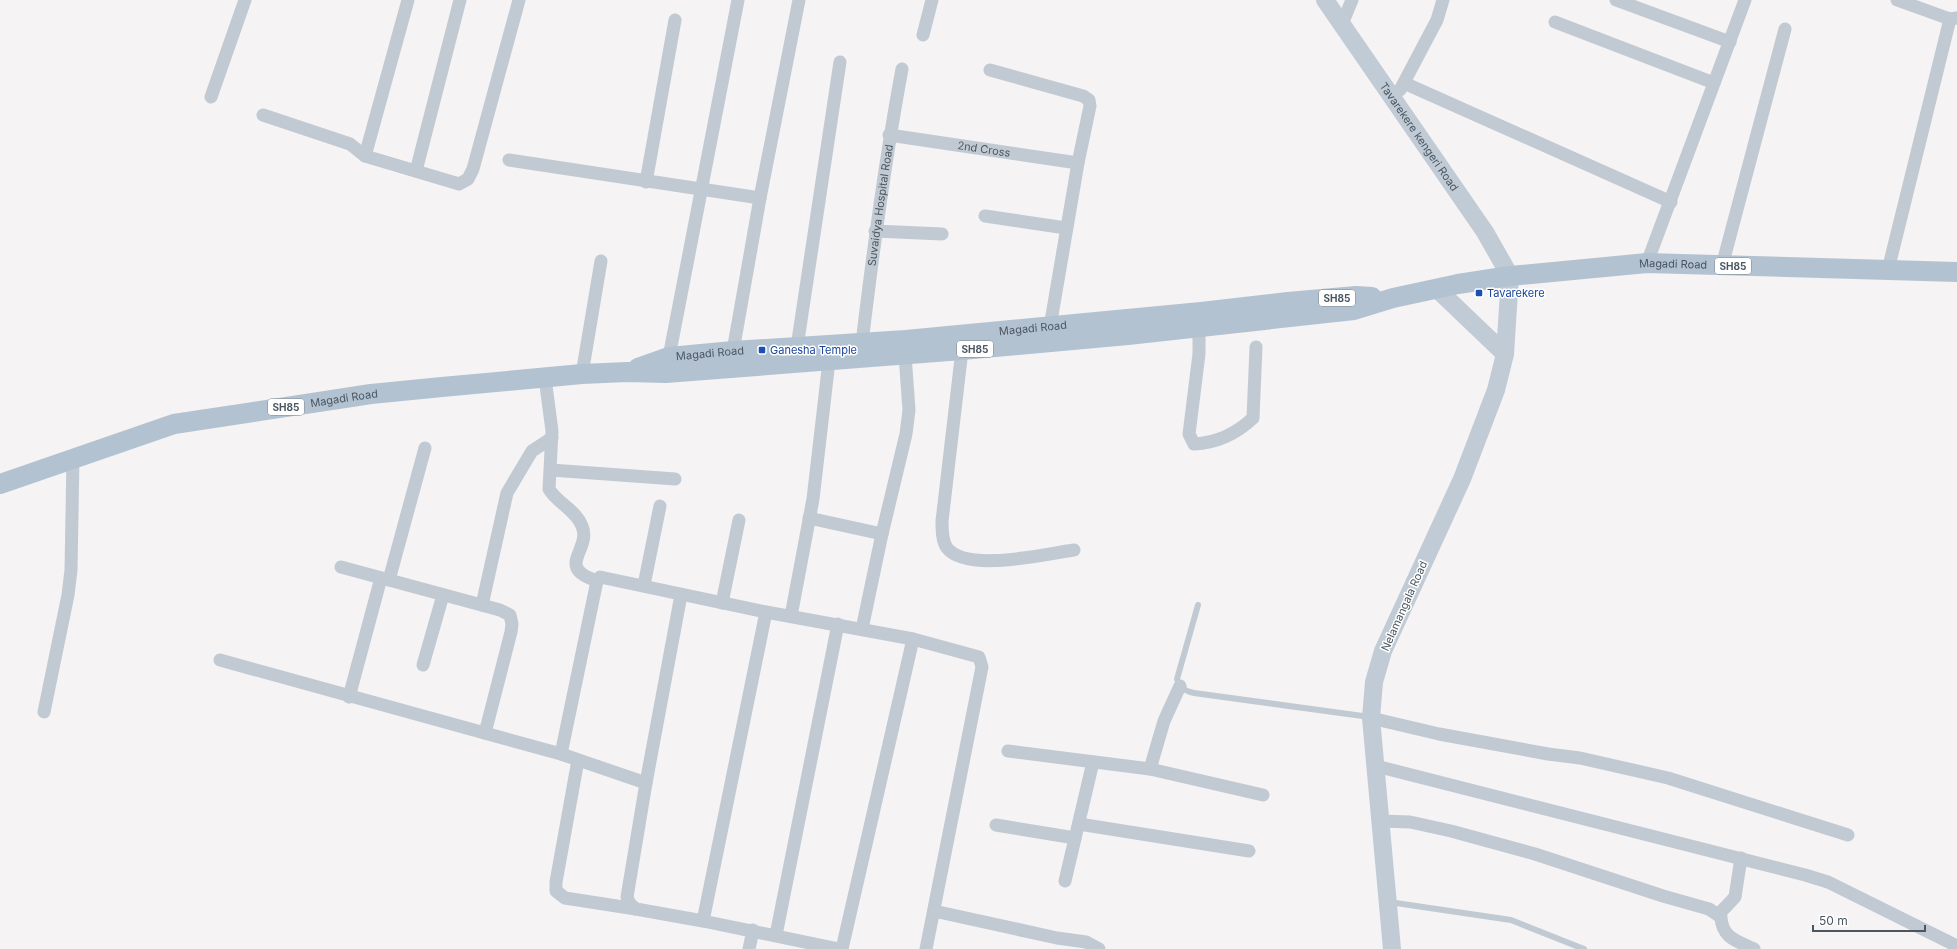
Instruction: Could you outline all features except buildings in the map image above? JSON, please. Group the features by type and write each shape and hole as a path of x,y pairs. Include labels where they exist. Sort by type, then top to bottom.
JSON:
{"main road":[{"name":"Tavarekere kengeri Road","path":"1325,0 1486,232 1510,276"},
{"name":"Magadi Road","path":"0,484 73,457 174,424 371,394 582,374 627,372 666,373 905,355 1200,327 1356,296 1393,298 1438,288 1510,276 1647,263 1957,272"},
{"name":"Nelamangala Road","path":"1392,949 1371,718 1374,682 1383,650 1462,480 1496,390 1505,354 1510,276"},
{"path":"1438,288 1505,354"},
{"name":"Magadi Road","path":"627,372 669,357 733,351 862,343 1050,327 1282,311"}],"street":[{"path":"211,97 245,0"},
{"path":"365,156 408,0"},
{"path":"416,171 460,0"},
{"path":"263,115 350,144 365,156 459,184 468,179 473,169 519,0"},
{"path":"669,357 738,0"},
{"path":"733,351 760,198 799,0"},
{"path":"923,35 932,0"},
{"path":"1342,24 1352,0"},
{"path":"1395,101 1437,20 1443,0"},
{"path":"1616,0 1730,42"},
{"path":"1647,263 1745,0"},
{"path":"1888,270 1954,18 1897,0"},
{"path":"646,182 674,20"},
{"path":"1555,22 1714,83"},
{"path":"1722,266 1785,29"},
{"path":"797,347 840,62"},
{"name":"Suvaidya Hospital Road","path":"862,343 875,231 889,135 902,69"},
{"path":"990,70 1083,96 1089,100 1090,106 1066,228 1050,327"},
{"path":"1404,84 1671,202"},
{"name":"2nd Cross","path":"889,135 1078,163"},
{"path":"509,160 646,182 760,198"},
{"path":"985,216 1066,228"},
{"path":"875,231 942,234"},
{"path":"582,374 601,261"},
{"path":"1200,327 1199,354 1189,434 1194,444 1209,444 1241,430 1253,418 1256,347"},
{"path":"962,350 942,521 942,535 947,548 960,557 977,561 999,561 1074,550"},
{"path":"862,628 882,534 906,434 909,410 905,355"},
{"path":"791,616 809,518 829,361"},
{"path":"545,378 552,438 549,489 552,495 576,516 582,526 584,534 577,562 577,569 581,575 597,581"},
{"path":"482,605 506,493 512,481 532,452 552,438"},
{"path":"349,697 425,448"},
{"path":"44,712 68,595 71,570 73,457"},
{"path":"551,470 675,479"},
{"path":"644,585 660,506"},
{"path":"809,518 882,534"},
{"path":"722,603 739,520"},
{"path":"341,567 507,612 510,615 512,624 485,733"},
{"path":"561,754 598,578 603,577 644,585 681,595 766,612 862,628 913,639 973,654 979,657 981,661 926,949"},
{"path":"423,665 443,595"},
{"path":"636,909 630,904 627,897 628,887 681,595"},
{"path":"703,921 766,612"},
{"path":"776,935 838,624"},
{"path":"578,760 556,891 565,898 753,930 841,949 913,639"},
{"path":"220,660 349,697 561,754 646,783"},
{"path":"1150,769 1164,720 1180,686"},
{"path":"1371,718 1439,734 1548,754 1594,760 1668,778 1848,835"},
{"path":"1008,751 1150,769 1263,796"},
{"path":"1065,881 1093,762"},
{"path":"1376,766 1740,858 1828,882 1957,946"},
{"path":"1381,821 1417,824 1512,848 1709,909 1721,917 1722,928 1731,938 1754,949"},
{"path":"1079,824 1249,851"},
{"path":"996,825 1075,838"},
{"path":"1718,915 1735,897 1740,858"},
{"path":"934,911 1057,938 1086,942 1099,949"},
{"path":"749,949 753,930"}],"lane":[{"path":"1198,605 1177,679 1180,686 1194,693 1371,718"},
{"path":"1388,902 1511,920 1584,949"}],"place":[{"name":"Tavarekere","path":"1479,293"},
{"name":"Ganesha Temple","path":"762,350"}]}
